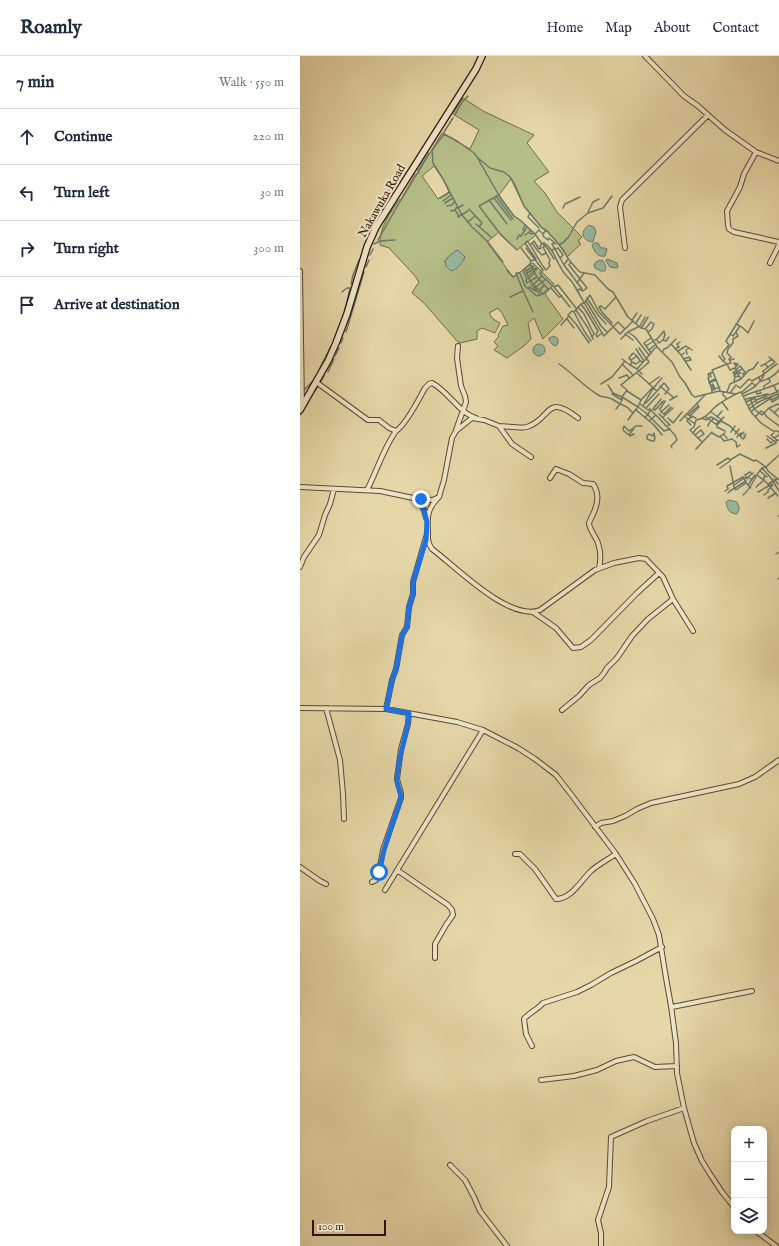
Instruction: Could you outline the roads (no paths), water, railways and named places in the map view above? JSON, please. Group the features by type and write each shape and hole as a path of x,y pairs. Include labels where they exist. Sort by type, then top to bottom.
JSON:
{"main road":[{"name":"Nakawuka Road","path":"301,408 328,362 341,330 367,247 376,227 476,69 482,56"}],"street":[{"path":"645,56 684,96 725,130 756,152 779,161"},
{"path":"626,248 620,206 622,200 708,115"},
{"path":"756,152 727,211 728,225 729,229 734,232 779,244 770,263"},
{"path":"300,271 301,408"},
{"path":"386,709 392,680 396,669 402,635 407,627 409,607 413,594 413,582 426,540 427,518 432,504 439,497 444,480 452,438 466,402 461,386 457,358 458,346"},
{"path":"316,382 368,420 379,420 389,428 396,431"},
{"path":"367,490 383,452 429,384 434,384 441,389 470,416 492,422 499,426 512,444 531,457"},
{"path":"499,426 526,427 539,420 550,409 556,407 562,407 578,418"},
{"path":"456,431 467,421 472,418 476,418"},
{"path":"550,478 556,469 569,474 583,483 593,484 596,488 598,502 589,522 598,542 601,559 599,568"},
{"path":"300,487 380,491 418,499 433,500 439,497"},
{"path":"300,567 319,535 334,489"},
{"path":"418,499 424,510 427,522 429,545 432,549 497,600 523,610 533,612 556,628 573,648 581,647 591,640 659,573"},
{"path":"533,612 540,610 595,570 631,558 639,558 646,559 663,577 673,599 693,632"},
{"path":"601,559 606,564 611,564"},
{"path":"562,710 579,696 589,685 600,678 617,658 635,632 673,599"},
{"path":"300,708 386,709 457,722 483,730 518,748 554,774 616,854 635,884 653,919 660,936 662,946 666,978 672,1007 676,1043 677,1073 684,1108 694,1143 702,1161 731,1203"},
{"path":"326,708 340,760 344,819"},
{"path":"372,882 378,877 384,850 401,798 397,779 401,749 408,724 409,713"},
{"path":"385,890 483,730"},
{"path":"595,827 600,823 625,816 636,809 651,803 739,784 755,777 779,760"},
{"path":"515,854 520,854 535,869 556,899 560,899 578,887 590,872 616,854"},
{"path":"300,866 326,884"},
{"path":"397,870 448,905 452,910 453,915 446,924 435,944 435,958"},
{"path":"532,1046 526,1034 524,1019 530,1012 543,1003 586,988 662,946"},
{"path":"672,1007 752,991"},
{"path":"541,1080 574,1076 597,1070 616,1061 634,1057 655,1067 677,1066"},
{"path":"601,1246 601,1233 598,1220 609,1187 610,1137 647,1121 684,1108"},
{"path":"450,1165 465,1180 480,1211 507,1246"},
{"path":"760,1234 776,1246"}],"waterway":[{"path":"455,115 462,102 468,96"},
{"path":"453,118 444,134 474,153 501,199 514,216 535,234 542,244 544,243 550,248 562,270 573,283 604,336 618,322 625,329"},
{"path":"444,134 432,150 433,163 462,215 487,241 503,262"},
{"path":"418,171 429,153"},
{"path":"477,157 490,168 504,172 510,177 524,206 542,228 546,230 556,241 569,260 580,272 595,275 608,289 613,292 628,317 641,328 646,329 657,347 672,362 692,395 695,397 719,391 736,394 741,392 751,412 761,423 773,431 779,432"},
{"path":"393,186 403,172"},
{"path":"378,240 415,175 419,172"},
{"path":"380,215 391,197 392,194 388,191 391,189"},
{"path":"440,198 450,192"},
{"path":"443,201 451,195"},
{"path":"499,195 479,206 501,235 517,250"},
{"path":"496,196 513,219"},
{"path":"559,245 568,238 577,222 588,213 603,208 612,196"},
{"path":"563,208 565,204 580,197"},
{"path":"445,203 453,198"},
{"path":"494,198 511,220"},
{"path":"588,212 593,202 599,199"},
{"path":"489,200 507,224"},
{"path":"447,206 452,205 455,201"},
{"path":"458,208 463,205"},
{"path":"451,211 455,210 457,207"},
{"path":"469,209 482,223 479,227"},
{"path":"455,210 459,216"},
{"path":"458,217 468,211"},
{"path":"530,213 528,217 539,228"},
{"path":"468,222 475,216"},
{"path":"476,224 491,237"},
{"path":"524,231 523,229 525,225"},
{"path":"517,239 527,227"},
{"path":"531,230 529,232 531,234 534,233"},
{"path":"535,234 539,230 543,234"},
{"path":"546,230 543,236 548,240 549,238 556,244"},
{"path":"525,235 529,232"},
{"path":"374,244 380,241 395,240"},
{"path":"527,241 546,270 550,266 550,260 543,247 545,246 543,244"},
{"path":"530,245 534,241 539,249 541,248 541,245"},
{"path":"521,248 531,261 536,259 525,243 526,242"},
{"path":"532,243 542,255 546,253"},
{"path":"554,243 552,244 555,249 558,248 563,255 560,258 564,265"},
{"path":"545,246 554,259"},
{"path":"526,248 543,270 540,273 542,276 554,287 570,307"},
{"path":"370,255 373,249"},
{"path":"552,250 555,249 560,258"},
{"path":"568,259 564,265 582,289"},
{"path":"351,284 359,260"},
{"path":"366,267 369,260"},
{"path":"525,269 530,281 537,277 530,264 531,261"},
{"path":"571,262 569,265 587,288 583,291 579,289 577,291"},
{"path":"530,264 523,270 527,283 530,281 543,294 551,288 559,297 562,296"},
{"path":"526,271 534,266"},
{"path":"527,273 536,268"},
{"path":"528,276 537,269"},
{"path":"507,270 513,277 517,275"},
{"path":"346,332 364,272"},
{"path":"533,312 516,273 520,273 525,286 537,296 543,294"},
{"path":"529,278 535,273"},
{"path":"577,283 584,273"},
{"path":"534,284 542,276"},
{"path":"537,277 548,289"},
{"path":"537,286 546,279"},
{"path":"531,285 535,288"},
{"path":"540,290 544,285"},
{"path":"554,287 558,285 576,308"},
{"path":"529,287 536,291 535,288 540,295"},
{"path":"342,292 347,288 350,288 344,315"},
{"path":"510,297 523,291"},
{"path":"561,325 569,316 568,315 584,303 590,295 599,312 620,334 633,321"},
{"path":"612,323 599,307 601,306 605,309 616,297"},
{"path":"587,298 606,324"},
{"path":"586,301 601,326 607,332"},
{"path":"712,393 708,374 713,372 712,370 727,364 723,361 725,359 722,355 729,345 726,341 750,302"},
{"path":"581,304 598,331 596,334 597,337 602,333"},
{"path":"578,307 584,314 594,334 592,337"},
{"path":"576,310 588,328 593,339"},
{"path":"574,312 591,341"},
{"path":"632,320 637,313"},
{"path":"636,323 641,315"},
{"path":"569,316 589,343"},
{"path":"621,339 628,332 640,326 645,317"},
{"path":"642,327 648,317"},
{"path":"567,319 574,328"},
{"path":"740,326 748,333 754,321"},
{"path":"646,328 651,322 654,324 652,329 648,332"},
{"path":"730,334 733,336 740,326 736,324"},
{"path":"646,346 658,338 664,331 665,335 663,340"},
{"path":"628,332 635,337 649,355"},
{"path":"736,332 738,336 733,339 733,343 728,349 727,353 731,357 729,359 731,363 727,364 730,370 735,368 738,364"},
{"path":"625,334 633,340"},
{"path":"657,340 659,343 663,340 666,341 669,337"},
{"path":"341,343 343,338"},
{"path":"651,338 644,343 651,353 657,347"},
{"path":"671,344 676,339"},
{"path":"675,349 679,347 677,344 680,342"},
{"path":"649,350 656,344"},
{"path":"663,351 671,344 681,355"},
{"path":"320,368 331,346"},
{"path":"678,351 686,346 692,350"},
{"path":"335,356 339,348"},
{"path":"608,385 613,393 622,397 627,390 621,385 649,362 639,348"},
{"path":"687,354 686,350 689,348"},
{"path":"636,349 644,361"},
{"path":"642,374 630,365 632,362 629,358 633,353 640,361 643,362"},
{"path":"637,369 651,353"},
{"path":"684,353 681,355 691,370"},
{"path":"631,360 637,356"},
{"path":"719,356 723,361"},
{"path":"684,359 689,357 691,360 686,361"},
{"path":"769,357 775,362"},
{"path":"328,372 334,359"},
{"path":"622,359 630,365"},
{"path":"730,360 734,359"},
{"path":"768,367 765,364 772,359"},
{"path":"601,384 612,377 625,361"},
{"path":"632,362 636,364 640,361"},
{"path":"727,392 730,384 741,379 749,370 753,369 758,362"},
{"path":"764,374 763,371 775,362"},
{"path":"736,366 734,363 738,364"},
{"path":"559,364 589,389 600,396 610,398 620,404 622,400"},
{"path":"761,366 765,364"},
{"path":"777,364 759,377 760,381 771,377 779,370"},
{"path":"623,365 633,375"},
{"path":"733,373 740,366 745,372 743,374 744,376"},
{"path":"736,369 741,379"},
{"path":"734,374 742,369"},
{"path":"713,372 720,390 719,391"},
{"path":"637,373 657,391 664,383 669,389 665,394"},
{"path":"710,373 711,377"},
{"path":"734,376 737,373 741,373"},
{"path":"619,378 627,375 629,378"},
{"path":"742,394 755,386 764,375"},
{"path":"320,383 324,376"},
{"path":"734,382 735,377 739,376"},
{"path":"649,384 659,377"},
{"path":"730,393 736,385 740,388 749,379 752,381 759,377"},
{"path":"643,406 651,391 662,378"},
{"path":"764,388 764,386 770,382 769,378"},
{"path":"709,382 715,379"},
{"path":"709,383 716,380"},
{"path":"305,389 312,382"},
{"path":"742,392 752,383 756,386"},
{"path":"744,396 779,383"},
{"path":"713,384 715,389"},
{"path":"712,385 714,390"},
{"path":"314,392 318,386"},
{"path":"660,386 674,398"},
{"path":"774,386 777,392 779,390"},
{"path":"641,400 653,387"},
{"path":"712,390 720,387"},
{"path":"627,391 641,400 638,407 664,431 670,429"},
{"path":"645,402 646,403 657,391"},
{"path":"756,391 757,394 761,393 760,392"},
{"path":"723,392 723,395 727,399"},
{"path":"746,399 777,392 779,396 771,400"},
{"path":"612,394 622,400 622,397 638,407 633,413"},
{"path":"646,408 659,394"},
{"path":"702,442 690,430 694,427 696,420 703,418 716,406 736,394"},
{"path":"756,400 767,396 766,394"},
{"path":"763,395 765,399 778,394"},
{"path":"300,415 312,395"},
{"path":"680,421 705,395"},
{"path":"670,400 677,396"},
{"path":"754,397 757,403 765,399"},
{"path":"750,398 754,409 762,415 764,413 779,426"},
{"path":"746,402 755,398"},
{"path":"751,412 771,398"},
{"path":"771,400 772,402 779,398"},
{"path":"657,408 655,410 653,409 661,399"},
{"path":"748,406 756,400"},
{"path":"658,408 663,401"},
{"path":"661,412 660,409 665,401"},
{"path":"722,402 728,410"},
{"path":"690,416 699,407 697,403"},
{"path":"749,409 757,403"},
{"path":"616,409 620,404 627,407 633,413 628,420"},
{"path":"640,404 648,410 650,409 675,435 677,440 671,446 672,448"},
{"path":"769,408 778,404 779,405"},
{"path":"664,414 661,412 669,405"},
{"path":"689,414 698,406"},
{"path":"664,414 671,407"},
{"path":"663,417 673,408"},
{"path":"756,416 761,411 764,413 769,408 779,417"},
{"path":"774,413 779,408"},
{"path":"636,410 654,425 662,435"},
{"path":"645,418 651,410"},
{"path":"717,417 722,411"},
{"path":"668,418 673,423 682,412"},
{"path":"711,412 722,420"},
{"path":"659,414 670,425 668,425"},
{"path":"686,414 696,418"},
{"path":"649,421 656,415"},
{"path":"684,416 688,419 692,417"},
{"path":"706,417 717,425 717,427 725,431"},
{"path":"702,418 706,420 711,417 720,422"},
{"path":"716,424 724,417"},
{"path":"708,426 714,418"},
{"path":"688,419 695,424"},
{"path":"688,419 687,421 691,425"},
{"path":"717,425 721,421 730,426 743,439 746,434"},
{"path":"634,434 630,436 624,431 624,426 629,431 636,426 642,426"},
{"path":"693,433 700,426"},
{"path":"731,432 735,426"},
{"path":"629,435 634,428"},
{"path":"735,434 739,429"},
{"path":"695,435 701,430 704,434 698,438"},
{"path":"696,449 712,432"},
{"path":"740,436 744,432"},
{"path":"654,433 654,441 647,439 649,434 653,436 654,433"},
{"path":"712,433 719,437 725,433"},
{"path":"737,437 741,433"},
{"path":"774,433 771,435 774,438"},
{"path":"723,434 727,438"},
{"path":"777,440 774,438 779,435"},
{"path":"720,436 724,441 732,439 736,442 737,447 740,445"},
{"path":"767,436 774,441"},
{"path":"767,439 771,443 776,441"},
{"path":"766,448 779,440"},
{"path":"717,465 728,458 730,460 740,454 754,461 756,460 766,467 779,455"},
{"path":"720,468 730,460"},
{"path":"730,466 734,487 736,490 746,483 751,488"},
{"path":"779,480 768,471 766,467 762,468 771,478 779,491"},
{"path":"743,495 749,489 762,468"},
{"path":"760,471 767,477"},
{"path":"748,477 747,479 745,475 750,472 752,474"},
{"path":"751,479 748,477 753,473"},
{"path":"748,485 755,475"},
{"path":"757,475 766,482 778,496"},
{"path":"756,487 764,480 764,477 766,476"},
{"path":"725,491 728,489 727,486 743,477 746,482"},
{"path":"734,485 746,477"},
{"path":"774,479 778,484"},
{"path":"768,484 777,479"},
{"path":"728,493 746,481"},
{"path":"758,492 772,484"},
{"path":"764,495 773,485"},
{"path":"768,498 776,493"}]}
